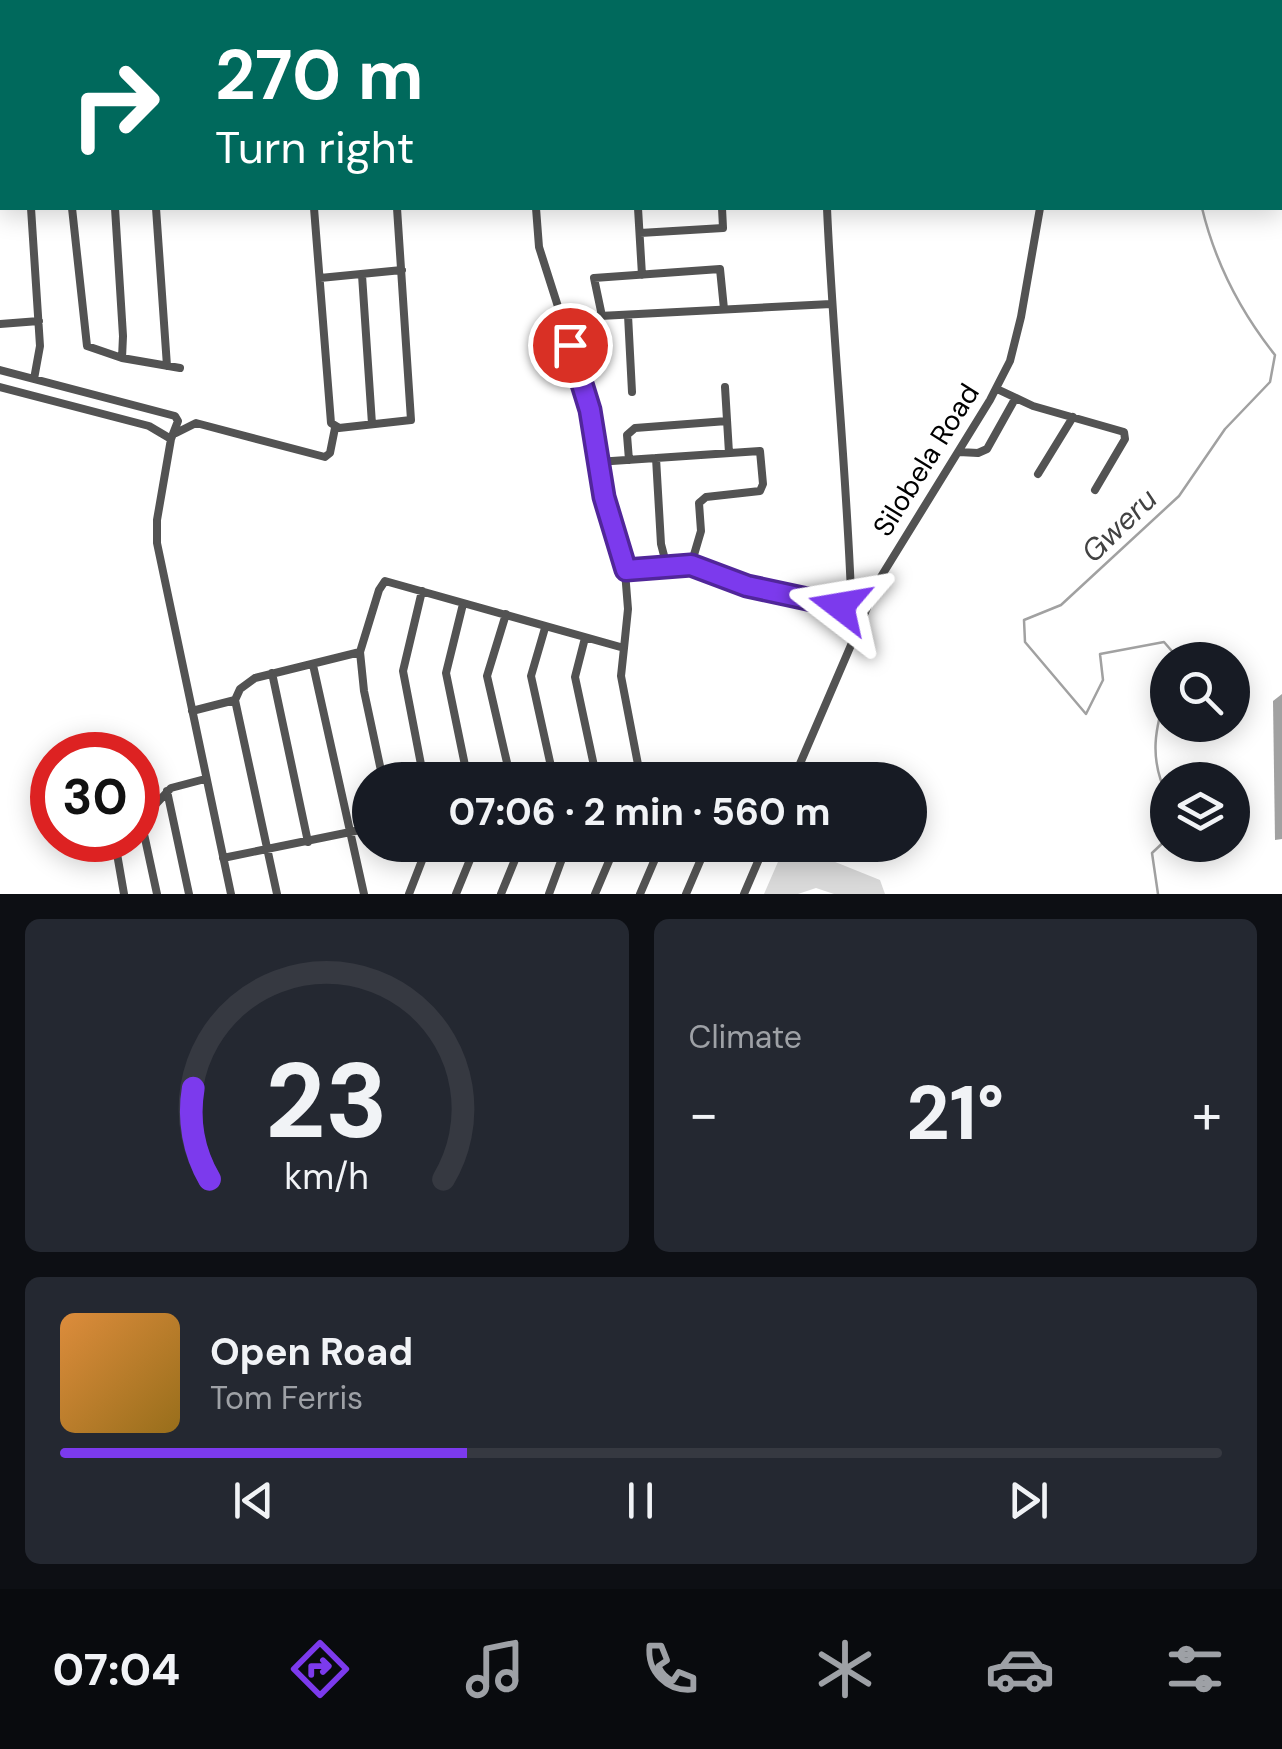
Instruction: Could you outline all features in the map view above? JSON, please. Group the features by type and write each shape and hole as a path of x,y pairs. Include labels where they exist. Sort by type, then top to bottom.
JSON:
{"street":[{"path":"32,210 40,346 34,380"},
{"path":"72,210 84,342 122,358 180,368"},
{"path":"115,210 122,358"},
{"path":"156,210 167,366"},
{"path":"314,210 332,423 336,428"},
{"path":"336,428 409,422 412,417 397,210"},
{"path":"536,210 539,247 590,410 598,462 626,570 628,610 621,676 638,762"},
{"path":"638,210 642,274"},
{"path":"640,234 724,228 722,210"},
{"path":"828,210 854,624"},
{"name":"Silobela Road","path":"799,762 854,624 996,388 1017,336 1040,210"},
{"path":"602,316 594,278 720,269 724,310"},
{"path":"320,278 402,270"},
{"path":"362,275 372,424"},
{"path":"561,318 832,304"},
{"path":"628,314 632,392"},
{"path":"0,324 39,321"},
{"path":"0,370 175,416 178,421 157,520 157,543 231,894"},
{"path":"0,387 174,436"},
{"path":"725,387 729,452"},
{"path":"996,388 1126,434 1095,490"},
{"path":"959,452 978,453 986,448 1016,398"},
{"path":"144,410 148,426"},
{"path":"1038,474 1073,417"},
{"path":"629,460 627,434 635,428 727,421"},
{"path":"174,436 196,423 325,457 330,453 336,428"},
{"path":"598,462 760,451 763,484 756,494 701,500 701,531 691,565"},
{"path":"656,458 667,567"},
{"path":"626,570 691,565 747,586 837,603 854,624"},
{"path":"379,762 360,652 382,583 624,648"},
{"path":"421,762 403,671 422,591"},
{"path":"464,604 446,674 464,762"},
{"path":"506,614 487,672 507,762"},
{"path":"545,628 531,676 550,762"},
{"path":"585,638 576,680 593,762"},
{"path":"192,711 235,700 246,683 272,673 360,652"},
{"path":"314,665 364,894"},
{"path":"272,673 308,842"},
{"path":"235,700 278,894"},
{"path":"160,799 179,784 205,780"},
{"path":"167,791 189,894"},
{"path":"223,858 350,832"},
{"path":"118,862 124,894"},
{"path":"149,862 157,894"},
{"path":"409,894 421,862"},
{"path":"456,894 469,862"},
{"path":"501,894 514,862"},
{"path":"548,894 560,862"},
{"path":"595,894 609,862"},
{"path":"640,894 653,862"},
{"path":"686,894 700,862"},
{"path":"744,894 758,862"}],"shaded area":[{"path":"1282,694 1282,839 1275,840 1273,701"},
{"path":"778,862 835,862 880,880 885,894 834,894 816,888 798,894 764,894"}],"waterway":[{"name":"Gweru","path":"1150,645 1100,654 1103,680 1086,714 1025,642 1024,620 1061,605 1179,496 1225,429 1270,382 1275,355 1230,285 1203,210"},
{"name":"Gweru","path":"1156,742 1157,762"},
{"name":"Gweru","path":"1153,862 1158,894"}],"route":[{"path":"570,345 590,410 604,497 626,570 691,565 747,586 840,606"}]}
